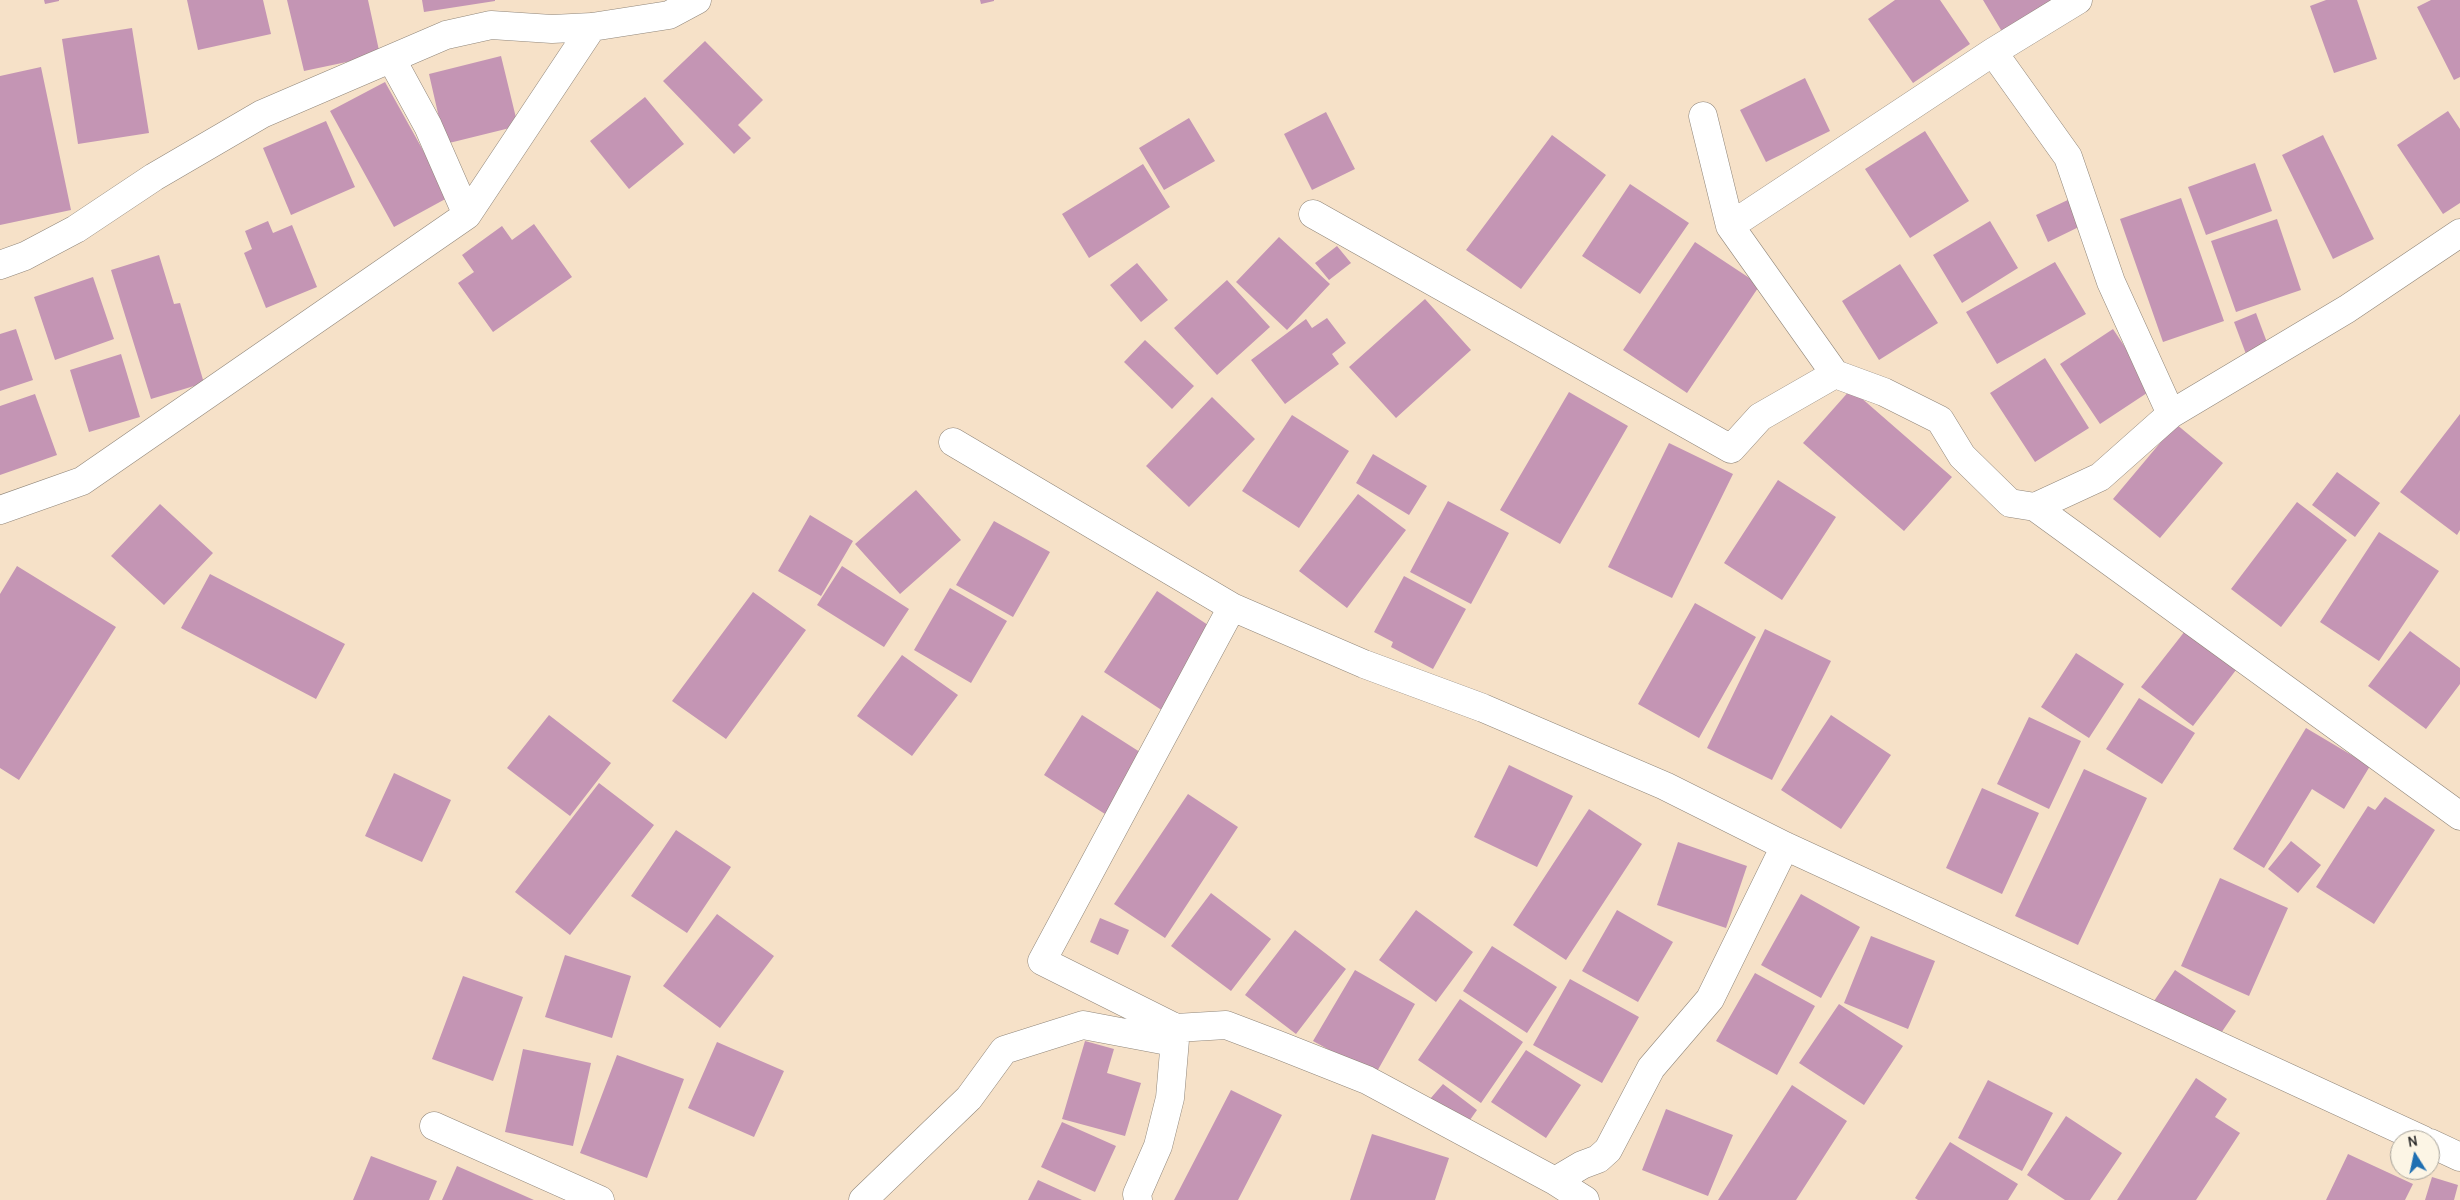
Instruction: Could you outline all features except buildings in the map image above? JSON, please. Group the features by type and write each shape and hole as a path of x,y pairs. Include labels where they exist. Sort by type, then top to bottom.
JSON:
{"street":[{"path":"0,266 25,256 76,229 154,177 262,114 392,60 446,35 491,25 552,29 592,27 669,15 697,0"},
{"path":"1730,226 1993,52 2078,0"},
{"path":"0,510 82,482 467,215 592,27"},
{"path":"1993,52 2068,157 2112,282 2171,414"},
{"path":"392,60 428,126 467,215"},
{"path":"1703,116 1730,226 1835,374 1884,392 1940,420 1962,456 2010,503 2035,507 2460,816"},
{"path":"1313,214 1731,450 1760,417 1835,374"},
{"path":"2035,507 2100,476 2171,414 2347,309 2460,233"},
{"path":"953,442 1232,607 1364,664 1483,708 1665,786 1784,846 2401,1130"},
{"path":"1175,1035 1042,961 1232,607"},
{"path":"1555,1181 1582,1165 1598,1159 1608,1150 1651,1068 1710,999 1784,846"},
{"path":"863,1200 969,1098 1004,1050 1082,1025 1175,1035 1226,1025 1367,1080 1555,1181 1585,1200"},
{"path":"1138,1200 1137,1194 1158,1146 1170,1098 1175,1035"},
{"path":"434,1126 600,1200"},
{"path":"2440,1148 2460,1157"}]}
